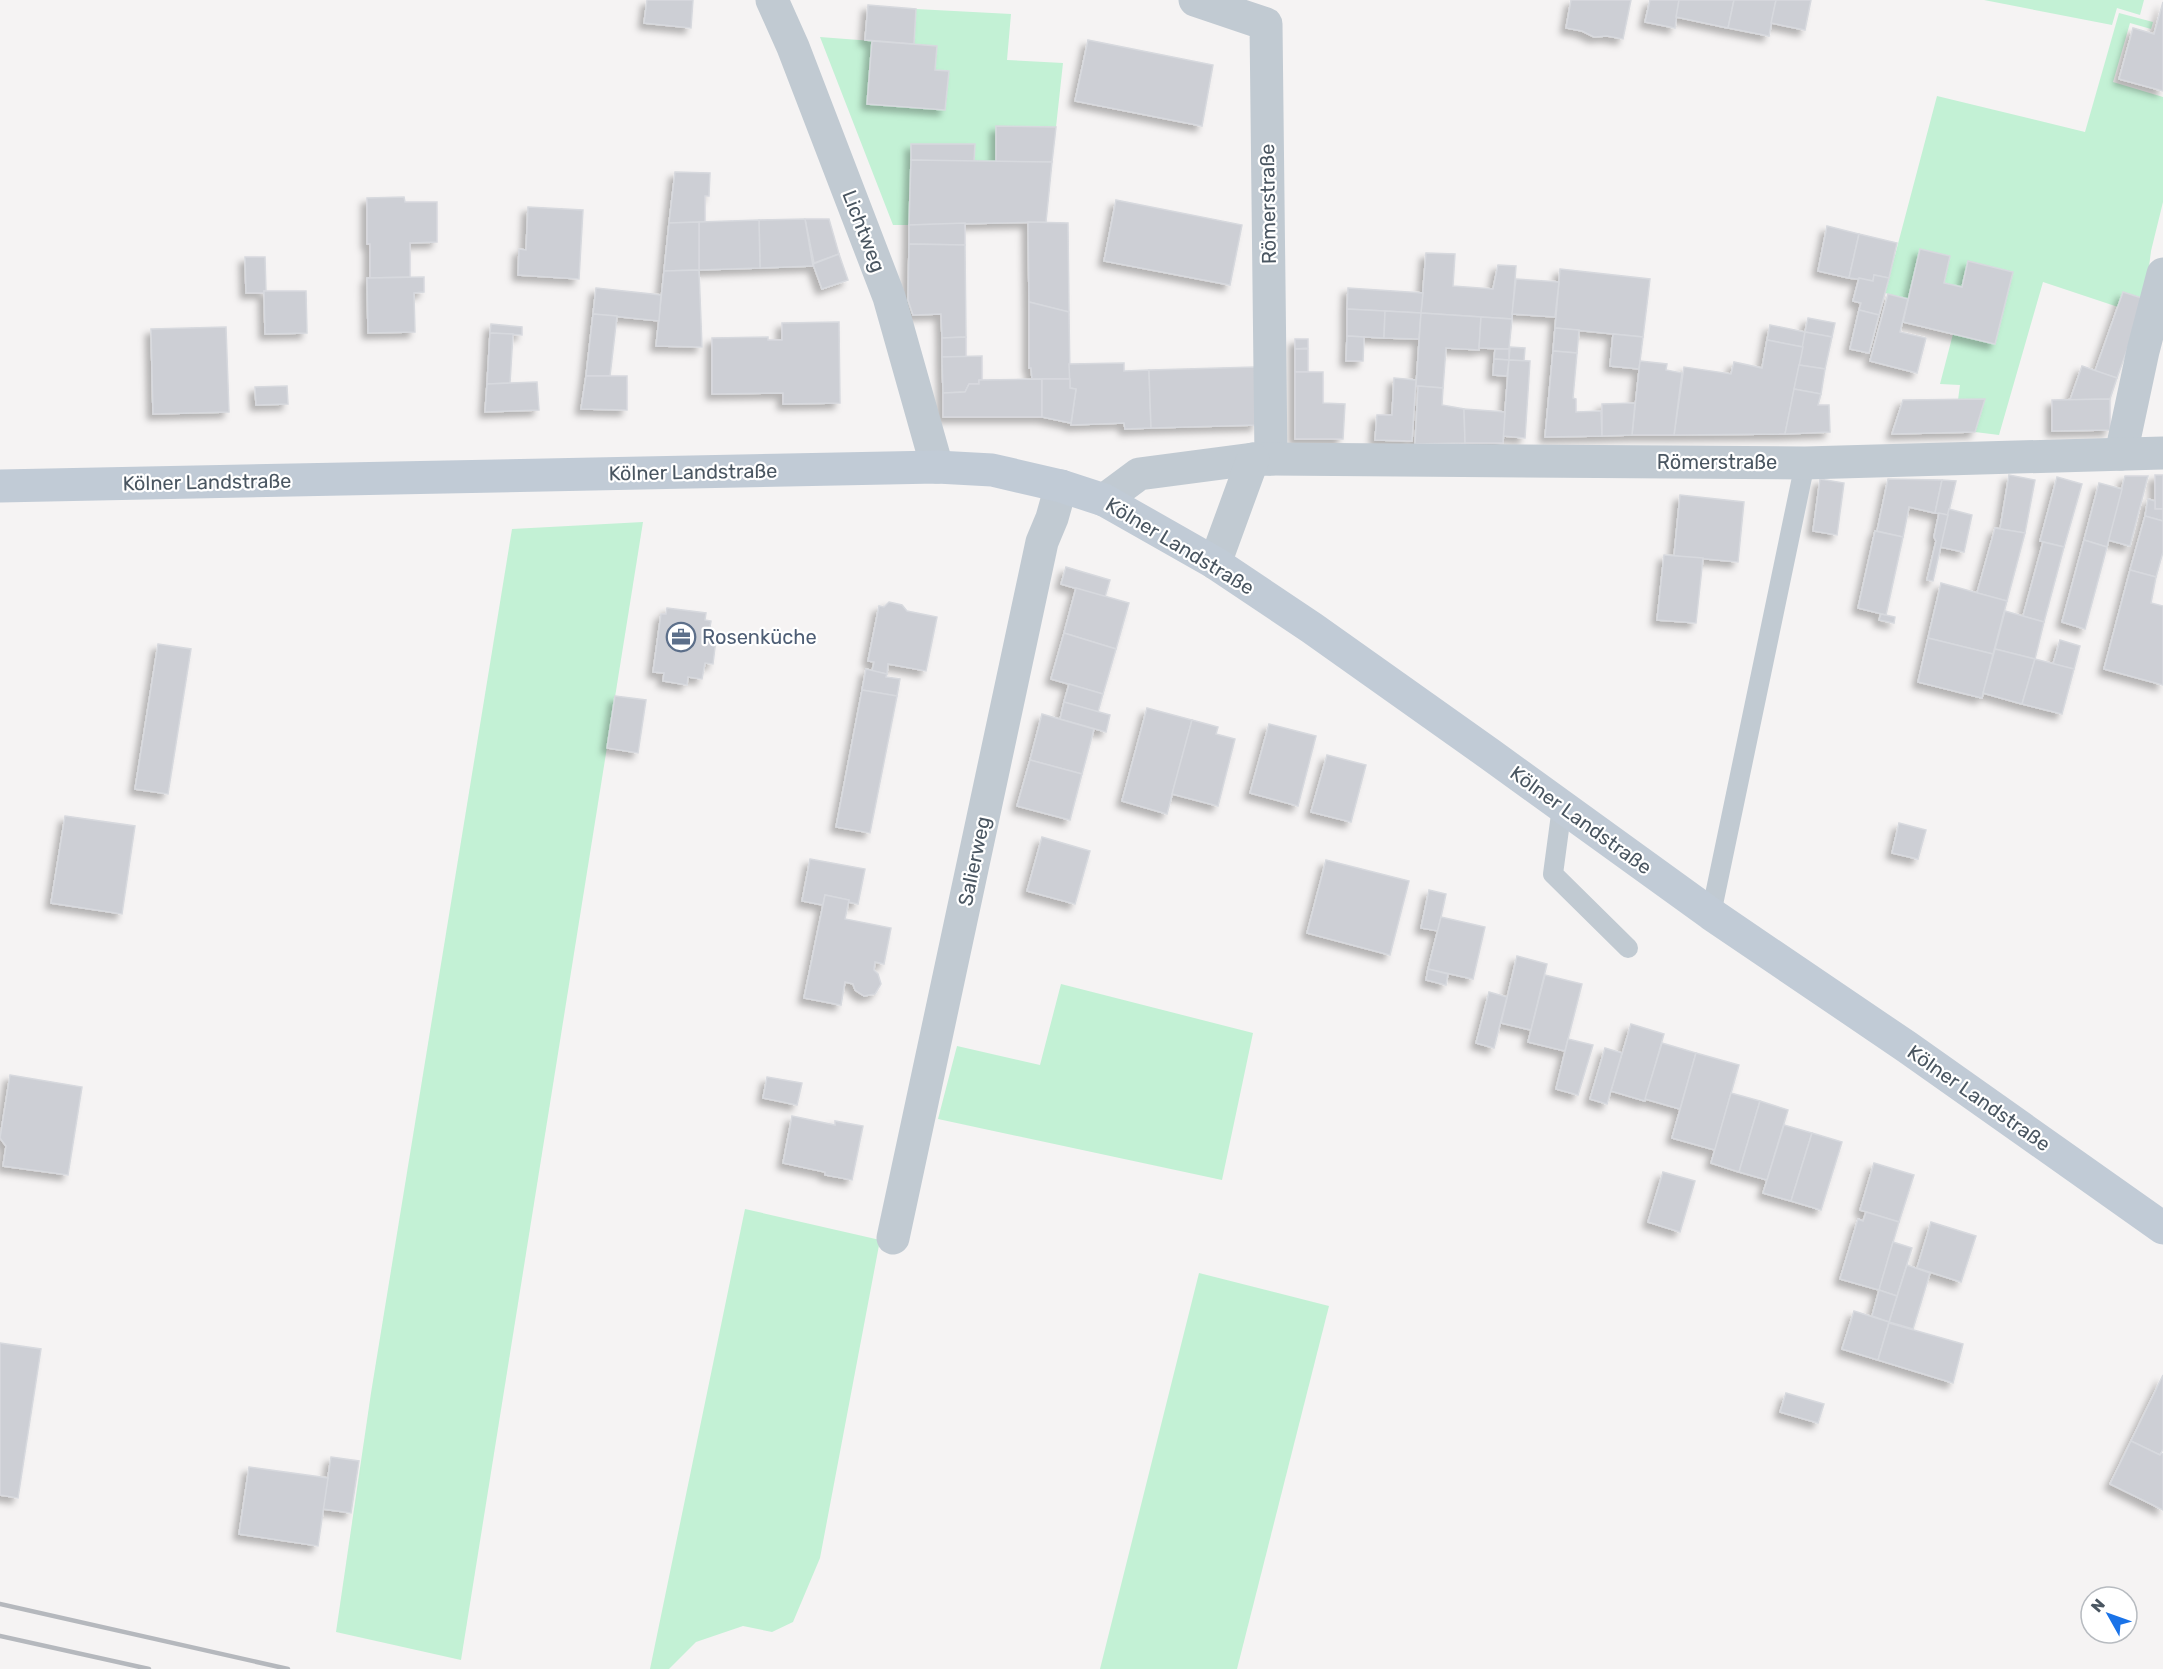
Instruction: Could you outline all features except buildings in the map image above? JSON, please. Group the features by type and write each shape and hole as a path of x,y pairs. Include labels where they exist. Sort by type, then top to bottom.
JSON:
{"main road":[{"name":"Kölner Landstraße","path":"0,486 938,467 992,470 1061,486 1104,500 1215,563 1312,628 1711,914 1916,1053 2163,1228"}],"street":[{"name":"Lichtweg","path":"772,0 793,47 889,297 938,467"},
{"name":"Römerstraße","path":"1195,0 1266,24 1262,459 1215,563"},
{"path":"2121,454 2143,351 2163,274"},
{"name":"Römerstraße","path":"1104,500 1139,474 1262,459 1805,463 2163,453"},
{"name":"Salierweg","path":"893,1238 1042,542 1061,486"}],"lane":[{"path":"1711,914 1805,463"},
{"path":"1562,807 1553,874 1628,948"}],"green space":[{"path":"1984,0 2144,0 2140,15 2117,8 2112,25"},
{"path":"916,9 1011,14 1007,60 1063,63 1056,127 996,126 996,162 974,162 974,144 912,144 909,225 893,225 820,37 872,41 867,104 945,110 949,71 935,70 937,46 914,44"},
{"path":"2119,13 2153,22 2151,29 2130,23 2113,82 2163,97 2163,202 2151,251 2145,299 2123,292 2118,307 2043,282 1999,435 1975,432 1985,399 1958,400 1960,385 1940,384 1953,334 1995,344 2013,272 1969,261 1962,287 1944,283 1950,256 1921,249 1908,299 1885,293 1937,96 2085,132"},
{"path":"643,522 461,1660 336,1632 371,1393 512,529"},
{"path":"1061,984 1253,1033 1222,1180 938,1119 957,1046 1040,1065"},
{"path":"745,1209 880,1240 820,1558 793,1622 772,1632 743,1626 696,1642 669,1669 650,1669"},
{"path":"1199,1273 1329,1306 1237,1669 1100,1669"}],"railway":[{"path":"0,1604 288,1669"},
{"path":"0,1636 149,1669"}],"place":[{"name":"Rosenküche","path":"681,637"}]}
